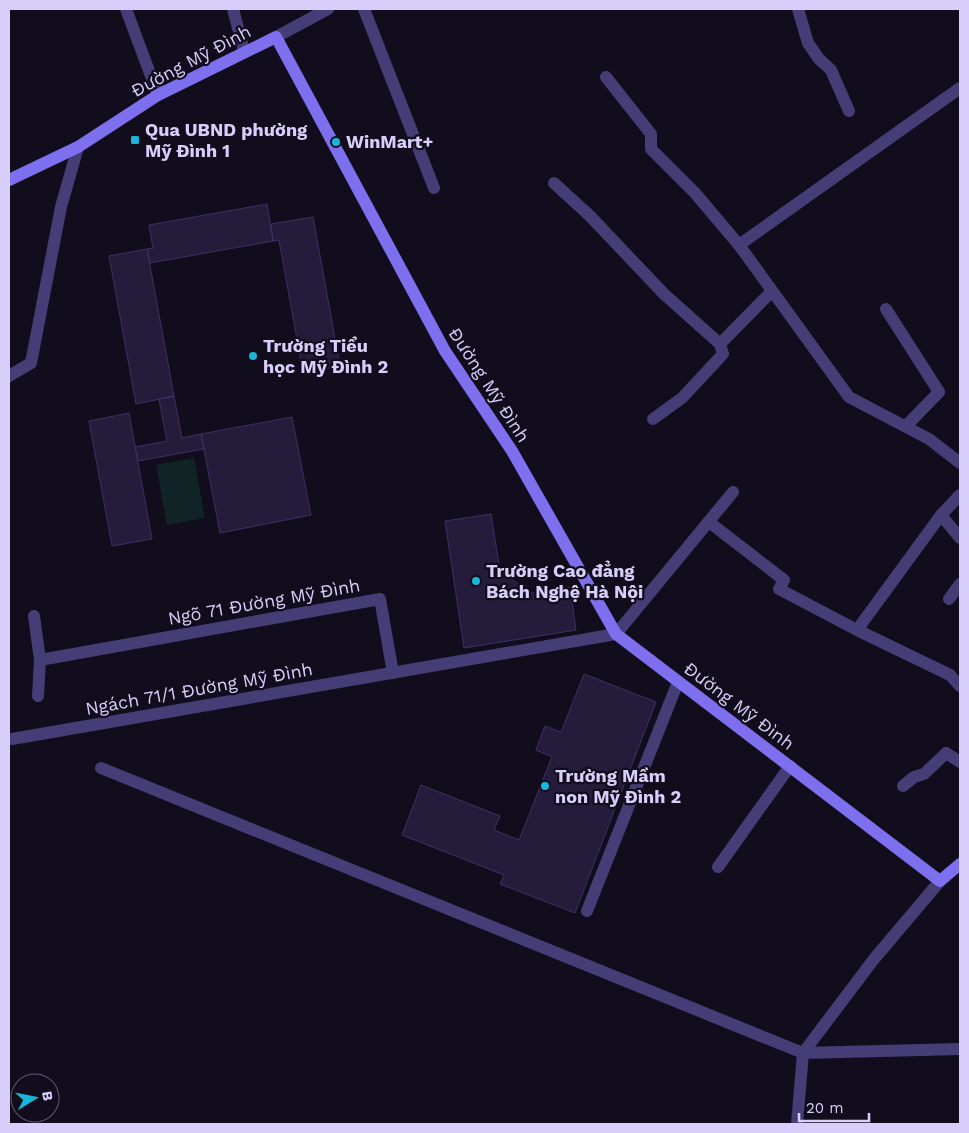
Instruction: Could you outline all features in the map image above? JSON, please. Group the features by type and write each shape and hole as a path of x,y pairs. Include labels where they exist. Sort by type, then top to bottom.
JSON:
{"street":[{"path":"126,9 158,95"},
{"path":"233,9 244,51"},
{"path":"276,37 328,9"},
{"path":"364,9 434,188"},
{"path":"798,9 808,43 819,59 831,70 849,111"},
{"name":"Đường Mỹ Đình","path":"9,180 78,147 158,95 244,51 276,37 445,351 512,451 616,634 940,881"},
{"path":"606,77 651,134 651,149 695,193 739,245 849,397 929,439 960,463"},
{"path":"739,245 960,88"},
{"path":"9,376 31,363 61,207 78,147"},
{"path":"554,183 590,216 664,294 720,344 723,354 682,398 653,419"},
{"path":"720,344 772,291"},
{"path":"886,309 939,392 906,426"},
{"path":"393,673 616,634 733,492"},
{"path":"858,630 940,516 960,495"},
{"path":"940,516 960,538"},
{"path":"709,522 784,580 779,589 950,675 960,686"},
{"path":"948,599 960,584"},
{"name":"Ngõ 71 Đường Mỹ Đình","path":"40,660 380,599 393,673"},
{"path":"34,616 40,660 38,696"},
{"name":"Ngách 71/1 Đường Mỹ Đình","path":"12,740 393,673"},
{"path":"587,911 678,682"},
{"path":"903,786 914,777 924,774 946,753 960,762"},
{"path":"718,867 790,766"},
{"path":"101,768 803,1053 960,1049"},
{"path":"797,1124 803,1053 874,959 940,881 960,864"}],"green space":[{"path":"194,458 205,518 167,525 156,465"}],"building":[{"path":"267,204 273,241 150,263 147,249 153,248 149,225"},
{"path":"313,217 340,366 303,373 279,240 273,241 271,224"},
{"path":"147,249 174,396 136,404 109,256"},
{"path":"174,396 182,438 201,434 204,449 138,461 135,447 167,441 159,399"},
{"path":"129,413 152,539 112,546 89,421"},
{"path":"292,417 311,515 220,533 201,434"},
{"path":"491,514 500,571 531,593 570,587 576,630 464,648 445,521"},
{"path":"584,674 656,702 575,913 500,884 504,875 402,835 421,785 500,816 494,830 519,840 552,757 536,750 545,726 561,732"}],"place":[{"name":"Qua UBND phường Mỹ Đình 1","path":"135,140"},
{"name":"WinMart+","path":"336,142"},
{"name":"Trường Tiểu học Mỹ Đình 2","path":"253,356"},
{"name":"Trường Cao đẳng Bách Nghệ Hà Nội","path":"476,581"},
{"name":"Trường Mầm non Mỹ Đình 2","path":"545,786"}]}
